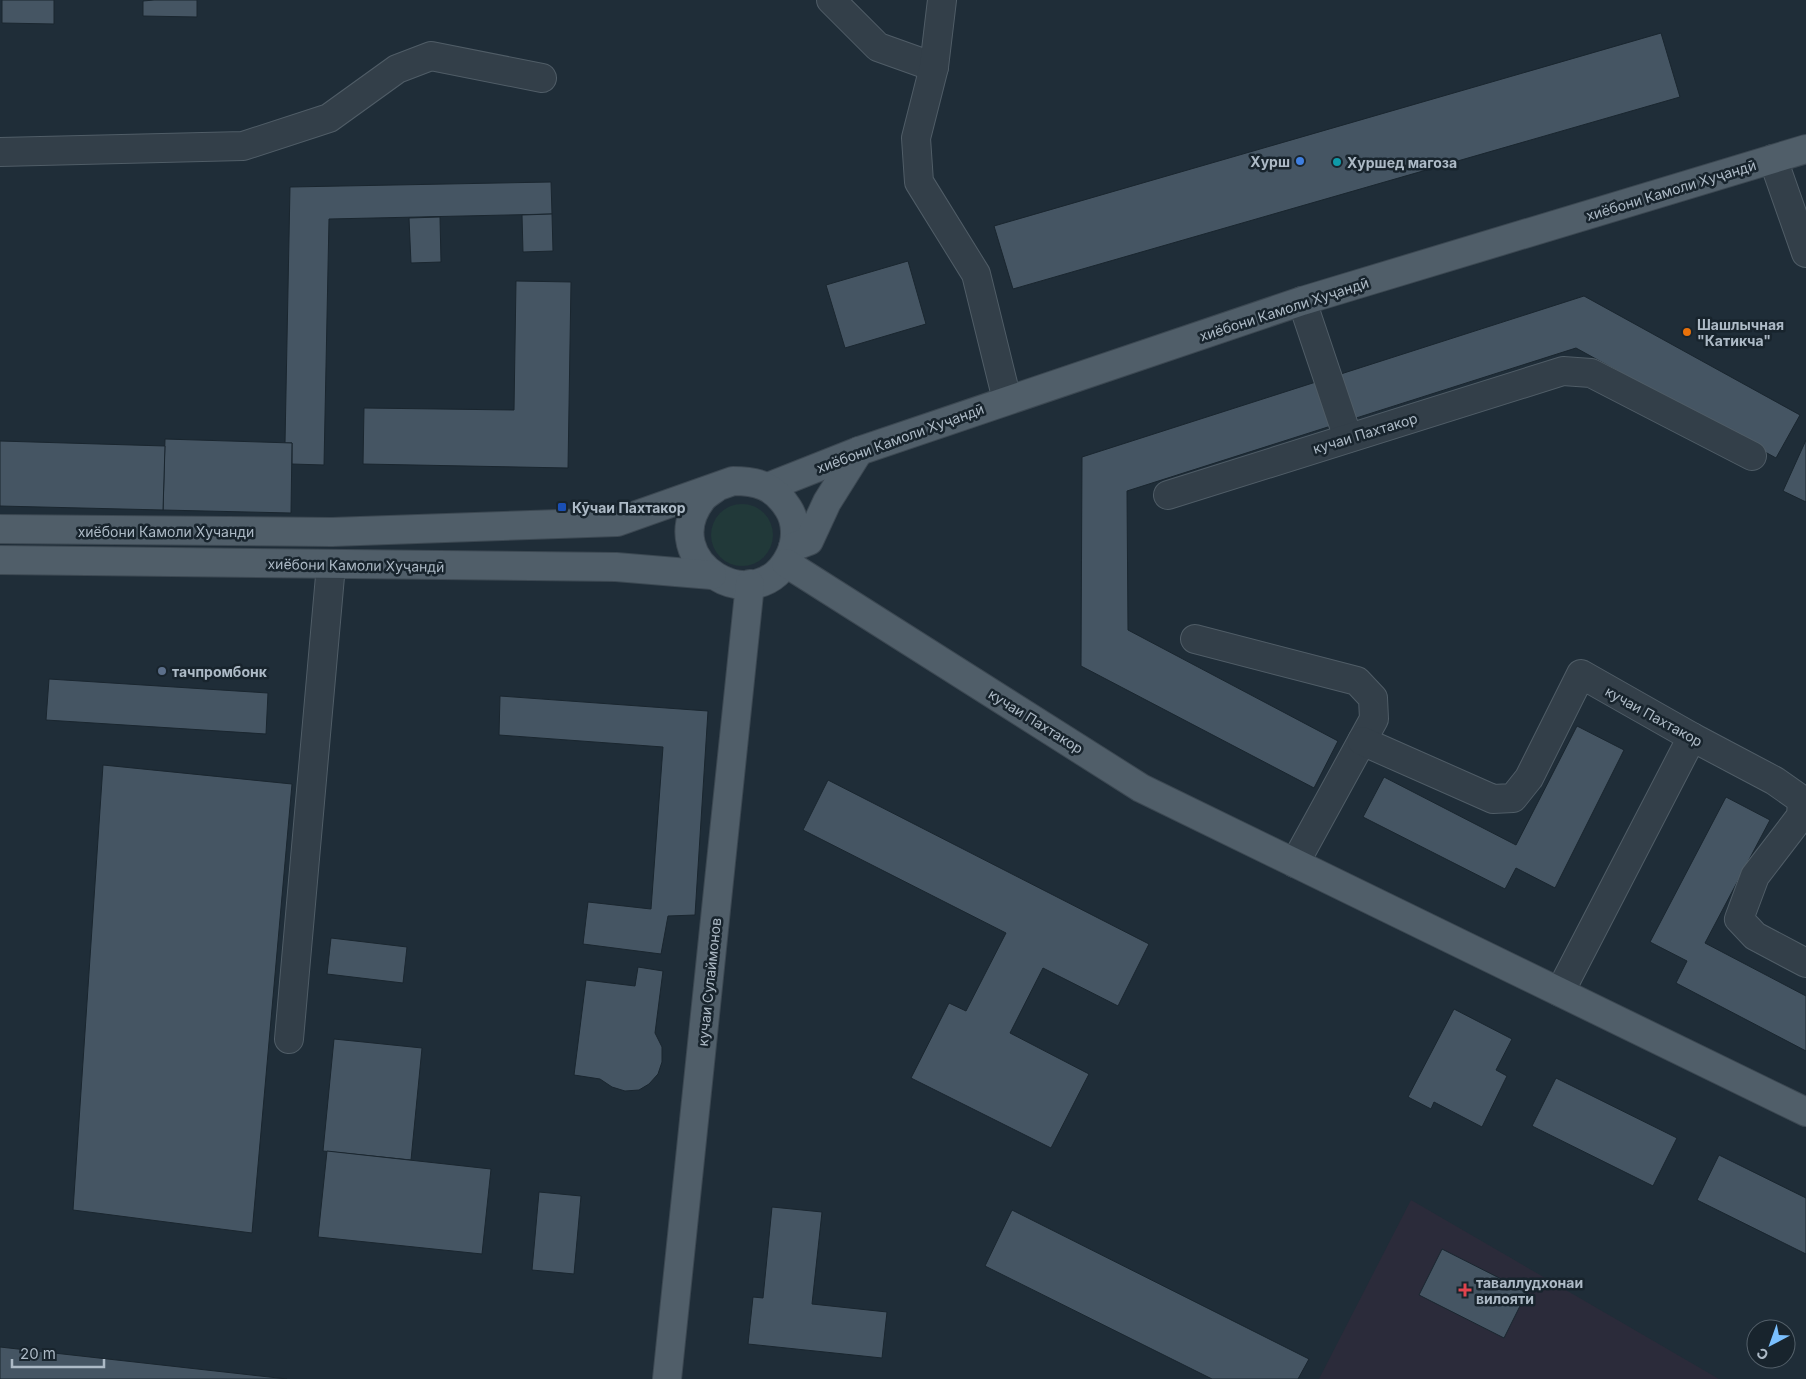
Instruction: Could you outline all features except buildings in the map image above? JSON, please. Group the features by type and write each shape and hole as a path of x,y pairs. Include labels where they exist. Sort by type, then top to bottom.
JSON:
{"main road":[{"name":"хиёбони Камоли Хуҷандӣ","path":"768,487 859,451 1302,301 1806,148"},
{"path":"790,555 795,530 791,513 782,498 768,487 751,481 733,481 717,487 703,498 694,513 690,531 692,549 700,563 712,575 727,583 743,586 760,583 775,575 790,555 809,541 827,502 859,451"},
{"name":"хиёбони Камоли Хучанди","path":"0,530 332,532 617,522 717,487"},
{"name":"кучаи Пахтакор","path":"790,555 1141,788 1806,1112"},
{"name":"хиёбони Камоли Хуҷандӣ","path":"0,560 616,567 712,575"},
{"name":"кучаи Сулаймонов","path":"667,1379 750,584"}],"street":[{"path":"831,0 878,47 934,66"},
{"path":"942,0 934,66 916,138 919,182 976,274 1007,400"},
{"path":"0,152 243,146 329,118 397,68 431,56 542,78"},
{"path":"1773,159 1806,253"},
{"path":"1302,301 1348,438"},
{"name":"кучаи Пахтакор","path":"1168,494 1563,371 1592,373 1752,456"},
{"path":"289,1039 331,565"},
{"path":"1195,639 1357,681 1373,698 1374,719 1295,863"},
{"name":"кучаи Пахтакор","path":"1362,741 1493,800 1513,798 1529,778 1581,674 1692,738 1775,781 1802,800 1802,816 1755,876 1739,919 1755,936 1806,963"},
{"path":"1560,992 1692,738"}],"shaded area":[{"name":"таваллудхонаи вилояти","path":"1411,1200 1719,1379 1319,1379"}],"green space":[{"path":"742,504 759,509 764,513 768,518 773,535 768,552 764,557 759,561 742,566 725,561 720,557 716,552 711,535 716,518 720,513 725,509"}],"place":[{"name":"Хурш","path":"1300,161"},
{"name":"Хуршед магоза","path":"1337,162"},
{"name":"Шашлычная \"Катикча\"","path":"1687,332"},
{"name":"Кӯчаи Пахтакор","path":"562,507"},
{"name":"тачпромбонк","path":"162,671"},
{"name":"таваллудхонаи вилояти","path":"1465,1290"}]}
